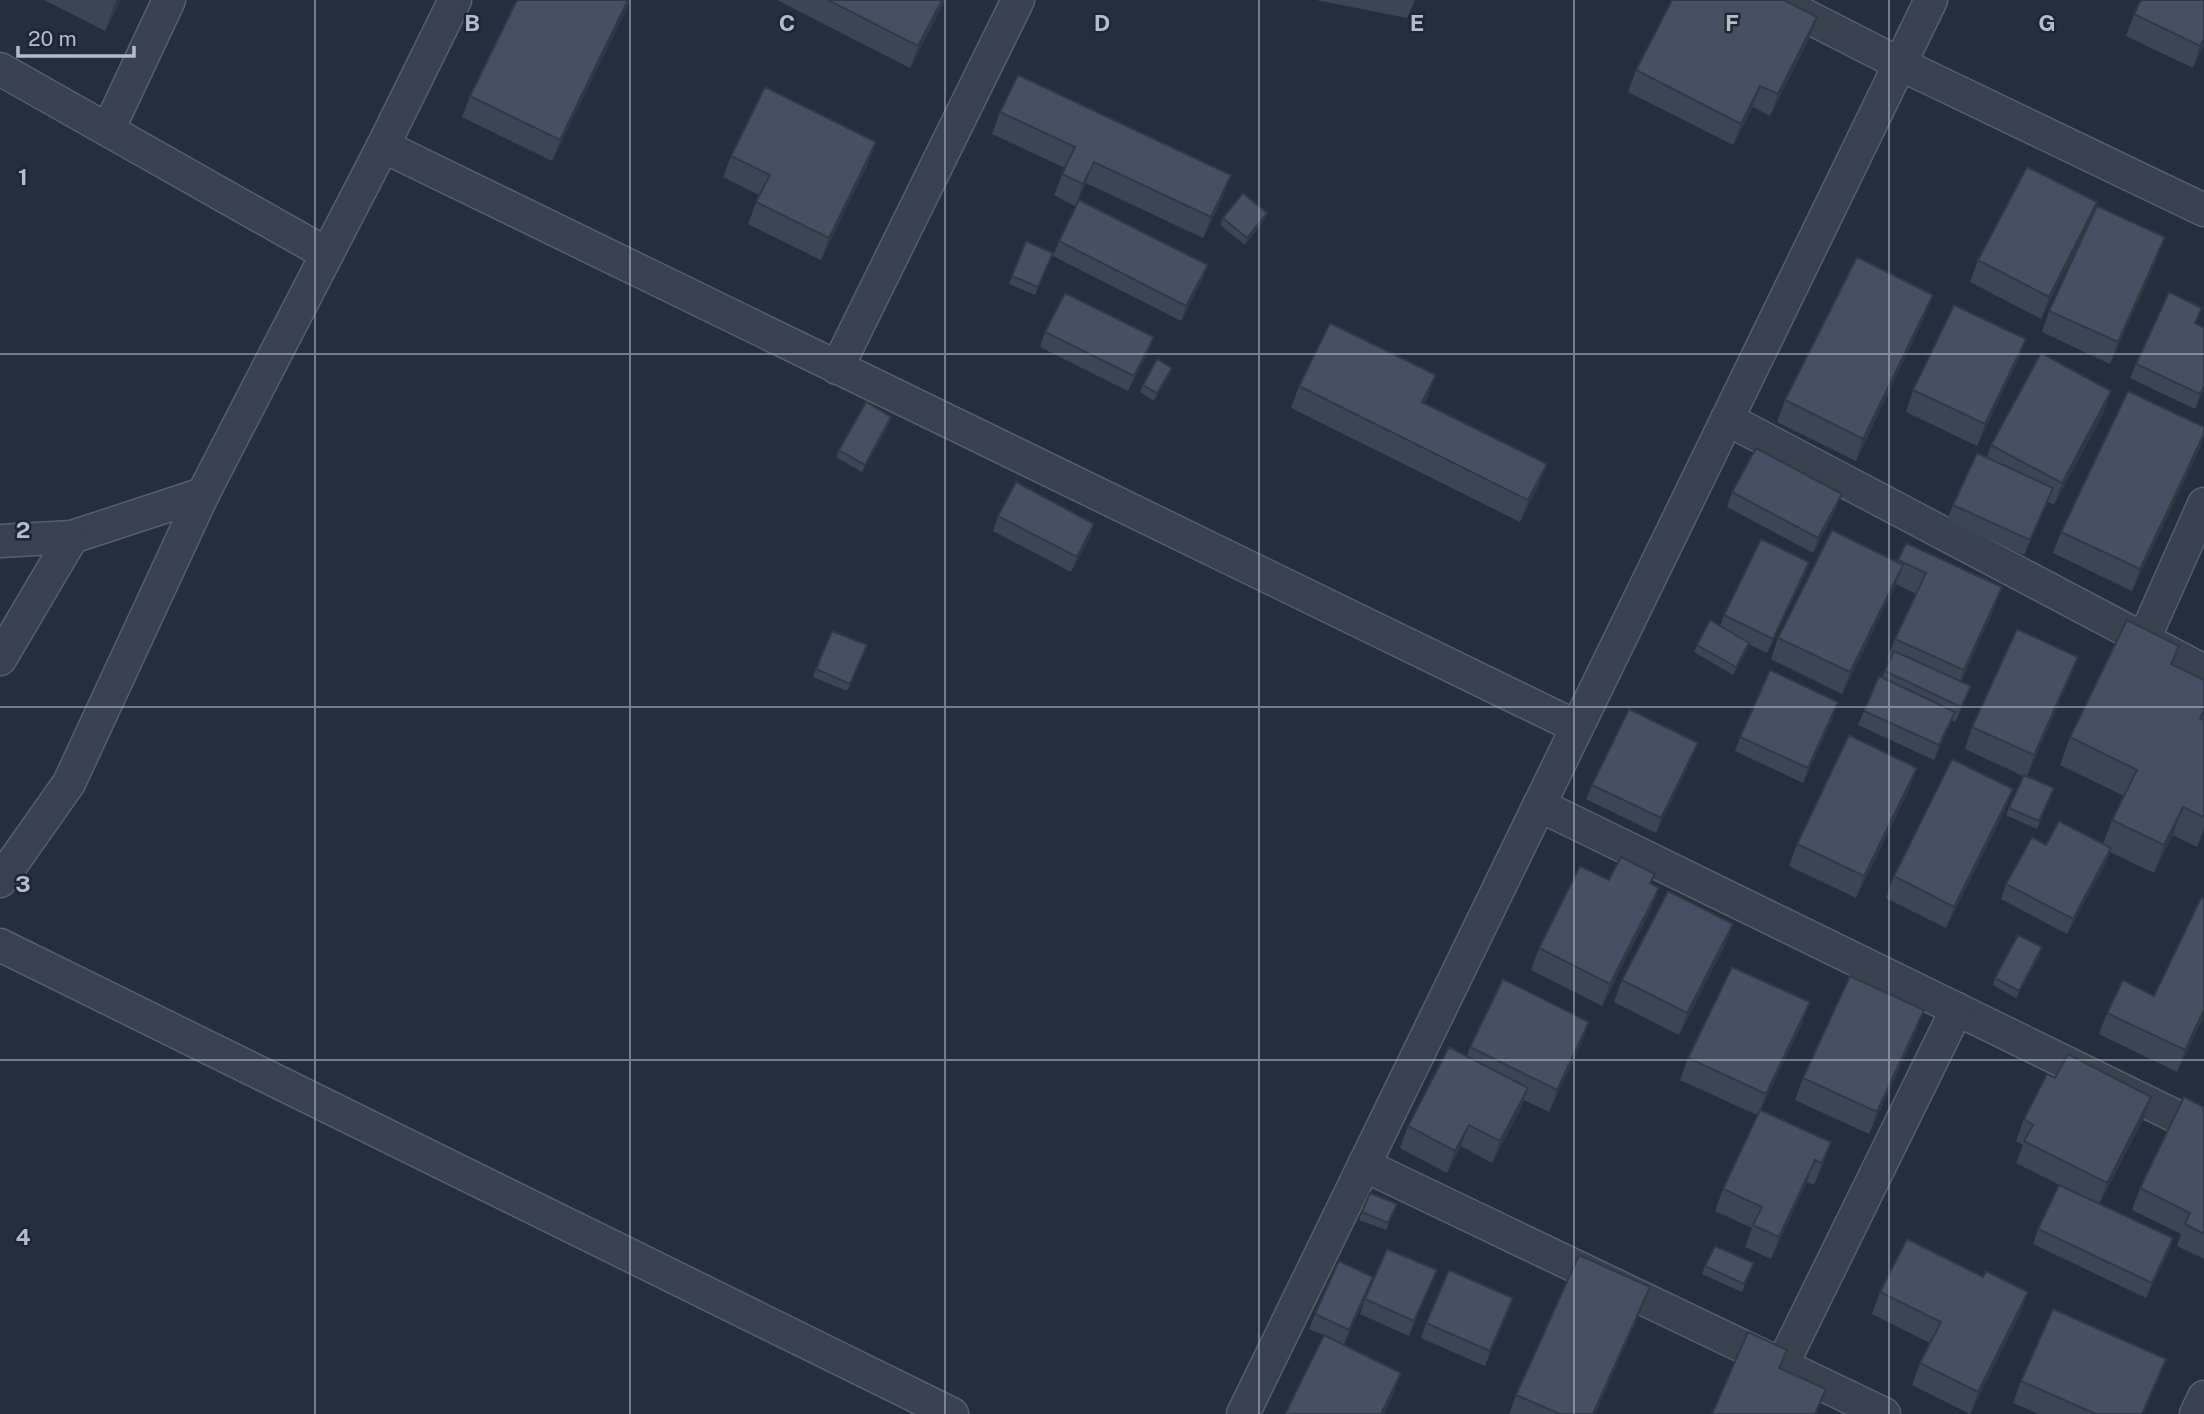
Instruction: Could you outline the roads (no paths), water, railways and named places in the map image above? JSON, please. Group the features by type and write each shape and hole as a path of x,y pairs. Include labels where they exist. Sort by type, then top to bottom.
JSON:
{"street":[{"path":"108,130 169,0"},
{"path":"0,881 69,783 203,494 383,146 455,0"},
{"path":"838,368 1018,0"},
{"path":"1775,0 1900,64 2204,210"},
{"path":"1242,1414 1931,0"},
{"path":"0,69 327,254"},
{"path":"383,146 1577,727"},
{"path":"1727,419 2204,671"},
{"path":"0,541 72,537 203,494"},
{"path":"2144,639 2204,504"},
{"path":"0,659 72,537"},
{"path":"1539,805 2204,1129"},
{"path":"0,945 952,1414"},
{"path":"1782,1365 1957,1009"},
{"path":"1364,1165 1884,1414"},
{"path":"2196,1414 2204,1398"}]}
